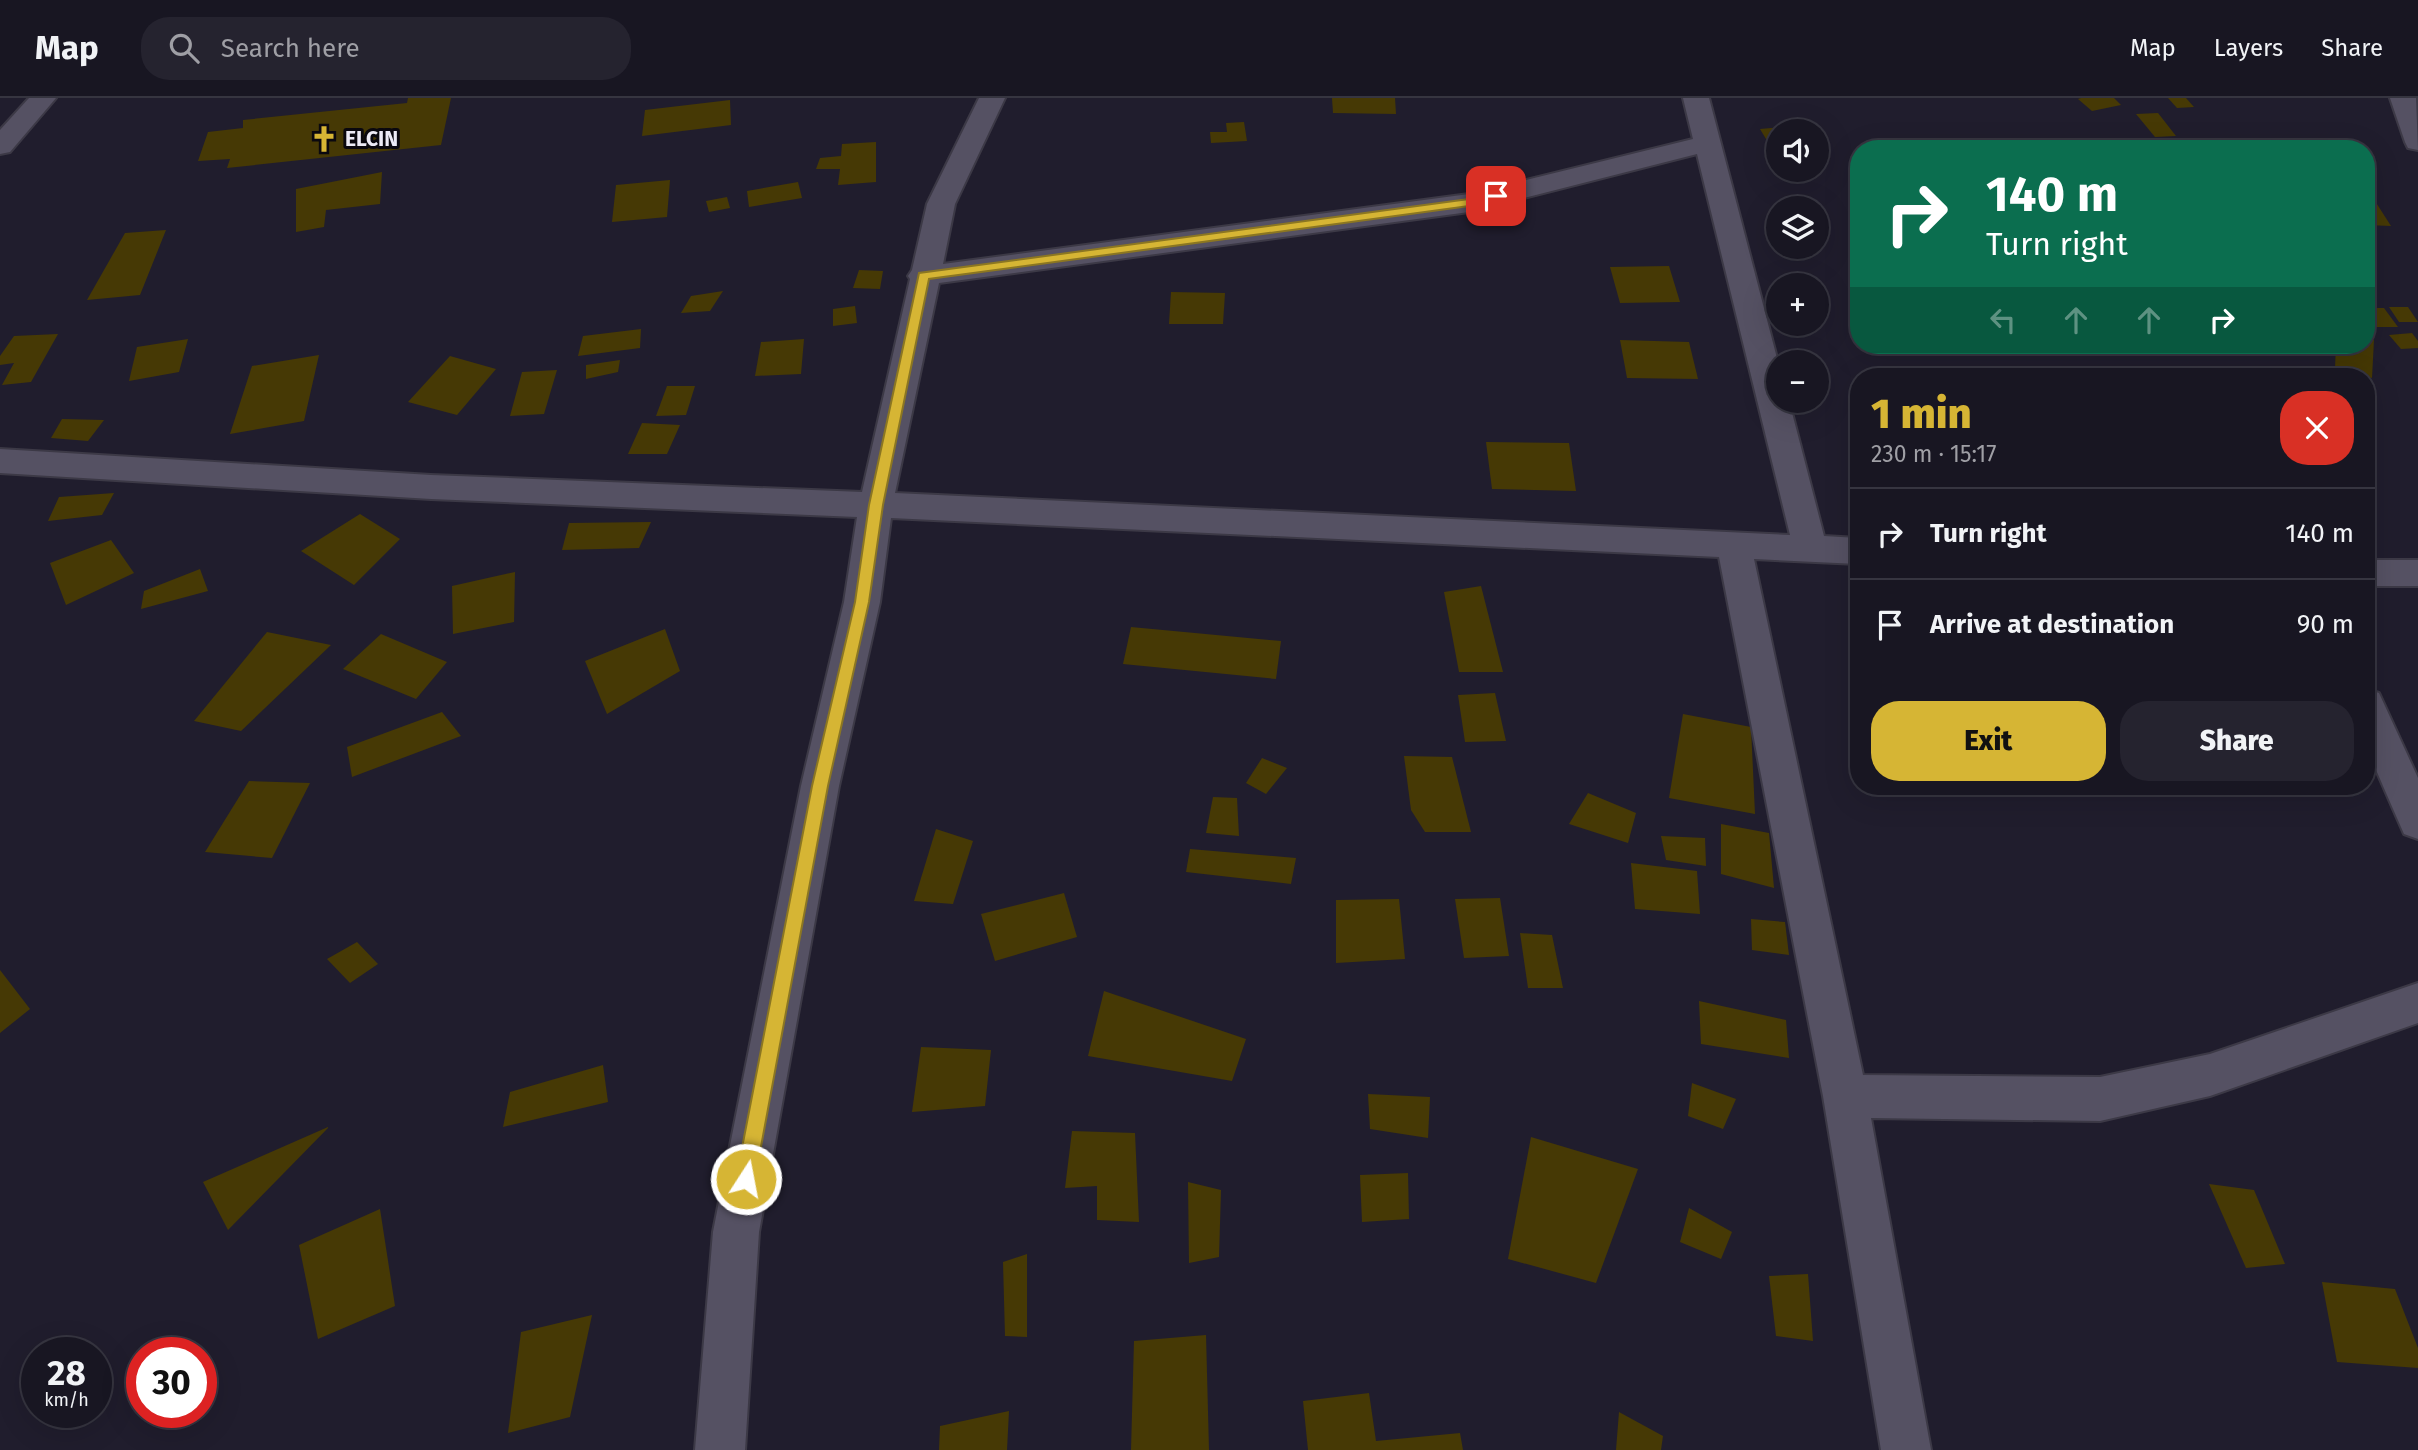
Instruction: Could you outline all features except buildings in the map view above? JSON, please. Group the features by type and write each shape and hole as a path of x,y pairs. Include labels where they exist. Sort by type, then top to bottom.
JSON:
{"street":[{"path":"0,146 43,98"},
{"path":"720,1450 736,1232 820,786 862,602 876,505 923,276 941,204 992,98"},
{"path":"1696,98 1810,548"},
{"path":"2403,98 2418,142"},
{"path":"923,276 1469,203 1708,143"},
{"path":"0,461 430,487 1850,550"},
{"path":"1734,545 1845,1096 1906,1450"},
{"path":"2375,573 2418,573"},
{"path":"2375,725 2418,822"},
{"path":"1845,1096 2100,1099 2210,1076 2418,1003"}],"place":[{"name":"ELCIN","path":"324,139"}],"route":[{"path":"746,1179 820,786 862,602 876,505 923,276 1469,203 1496,196"}]}
